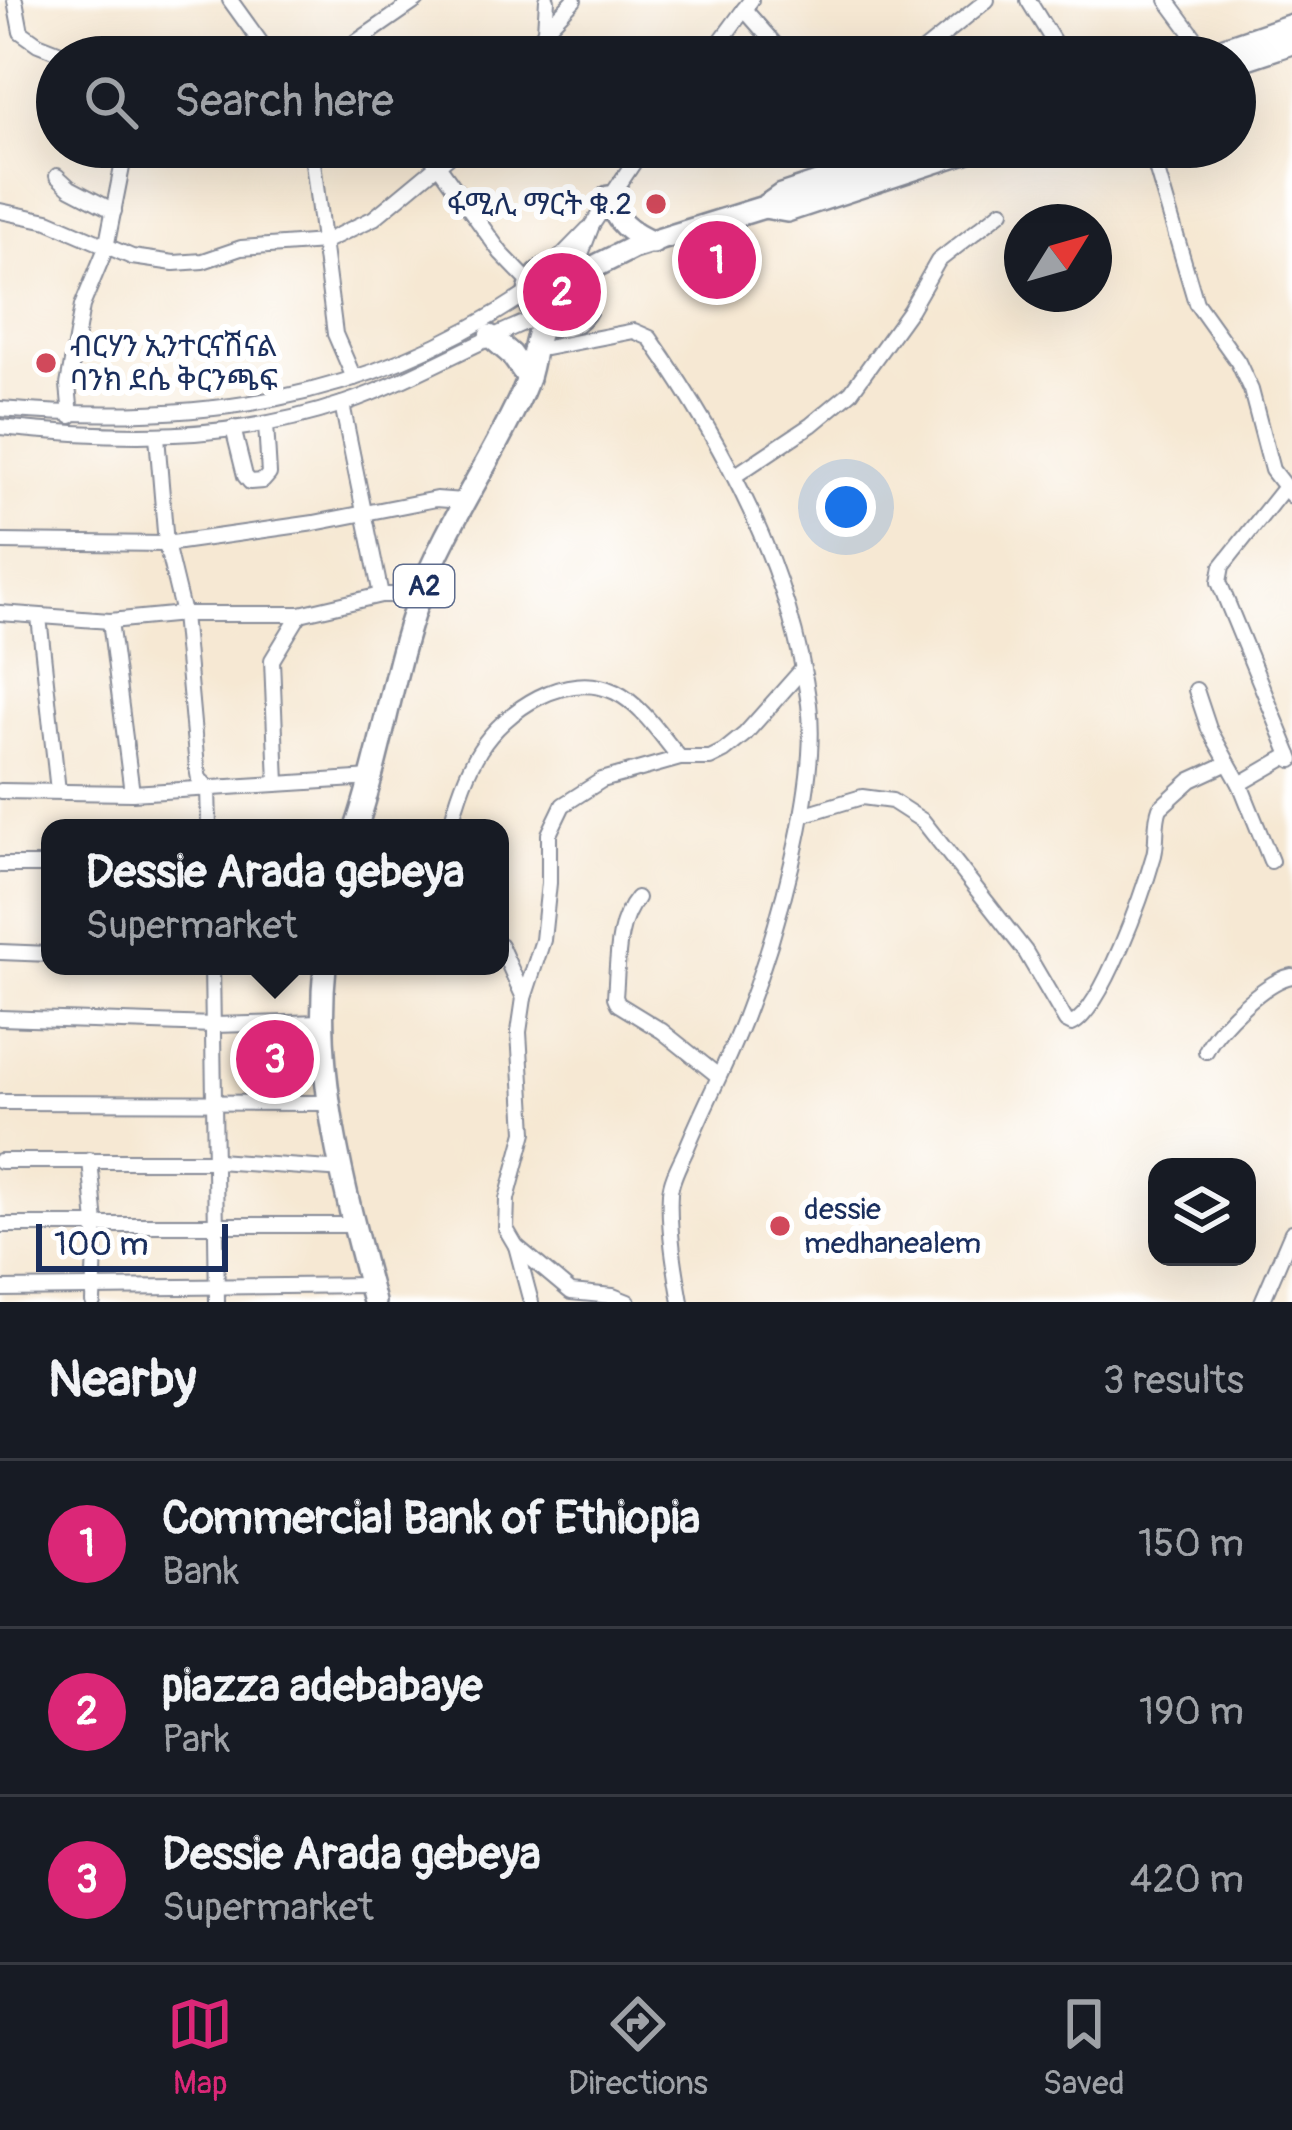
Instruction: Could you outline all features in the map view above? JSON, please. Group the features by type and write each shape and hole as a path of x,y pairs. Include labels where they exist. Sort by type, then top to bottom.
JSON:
{"highway":[{"path":"1256,38 1292,26"},
{"path":"1256,55 1292,44"},
{"path":"642,245 578,320 546,322 530,288 551,267 578,272 642,245 764,207 787,211 864,168"},
{"path":"608,197 612,212 642,245"},
{"path":"578,272 586,282 589,302"},
{"name":"A2","path":"359,819 419,595 536,362 534,338 546,322"},
{"path":"490,336 511,354 536,362"},
{"path":"326,975 323,1022 330,1102 372,1293"}],"street":[{"path":"15,0 21,32 36,43"},
{"path":"230,0 252,36"},
{"path":"365,36 417,0"},
{"path":"545,30 547,0"},
{"path":"541,36 574,0"},
{"path":"942,36 987,0"},
{"path":"1028,0 1051,36"},
{"path":"1167,0 1190,36"},
{"path":"724,36 747,4 771,36"},
{"path":"71,416 68,386 82,306 106,248 122,168"},
{"path":"314,168 335,334 354,378"},
{"path":"0,211 49,220 132,257 203,261 241,248 324,242 374,218 434,168"},
{"path":"0,409 71,416 231,409 354,378 456,338 530,288 440,168"},
{"path":"578,272 592,225 629,168"},
{"path":"1156,168 1196,303 1238,362 1251,391 1272,470 1288,492 1222,566 1219,582 1291,757 1240,784"},
{"path":"57,176 114,211"},
{"path":"736,475 851,392 910,310 938,261 1002,211"},
{"path":"551,267 592,225"},
{"path":"1,431 157,436 266,424 342,404 490,336 546,322"},
{"path":"536,362 644,333 736,475 767,546 809,706 802,814 771,938 745,1017 670,1190 681,1302"},
{"path":"342,404 381,595"},
{"path":"233,428 245,476 258,482 269,474 266,424"},
{"path":"157,436 166,544 182,614 197,768 199,779 208,787 209,819"},
{"path":"0,542 166,544 436,499 463,501"},
{"path":"0,613 110,621 182,614 300,614 381,595 419,595"},
{"path":"277,783 272,660 300,614"},
{"path":"40,617 58,791"},
{"path":"110,621 132,793"},
{"path":"531,1302 504,1214 525,1132 519,1032 524,998 543,940 553,819 581,791 602,780 724,751 801,671"},
{"path":"454,819 481,749 512,714 557,689 592,686 614,692 637,709 680,758"},
{"path":"1196,690 1209,729 1240,784 1271,861"},
{"path":"802,814 862,797 892,801 923,821 1024,951 1072,1024 1085,1015 1139,901 1156,848 1160,808 1191,780 1228,763"},
{"path":"0,791 132,793 372,778"},
{"path":"0,866 41,865"},
{"path":"637,898 627,911 618,949 618,1004 662,1030 717,1076"},
{"path":"0,952 41,954"},
{"path":"509,965 524,998"},
{"path":"212,975 218,1295"},
{"path":"1206,1051 1213,1035 1275,979 1292,976"},
{"path":"0,1018 214,1025 323,1022"},
{"path":"0,1102 330,1102"},
{"path":"90,1160 96,1224 94,1294"},
{"path":"0,1161 217,1161 344,1170"},
{"path":"0,1225 356,1226"},
{"path":"1262,1302 1292,1232"},
{"path":"516,1246 571,1292 628,1302"},
{"path":"0,1289 94,1294 372,1293"}],"place":[{"name":"ፋሚሊ ማርት ቁ.2","path":"656,204"},
{"name":"Commercial Bank of Ethiopia","path":"717,260"},
{"name":"piazza adebabaye","path":"562,292"},
{"name":"ብርሃን ኢንተርናሽናል ባንክ ደሴ ቅርንጫፍ","path":"46,363"},
{"name":"Dessie Arada gebeya","path":"275,1059"},
{"name":"dessie medhanealem","path":"780,1226"}]}
